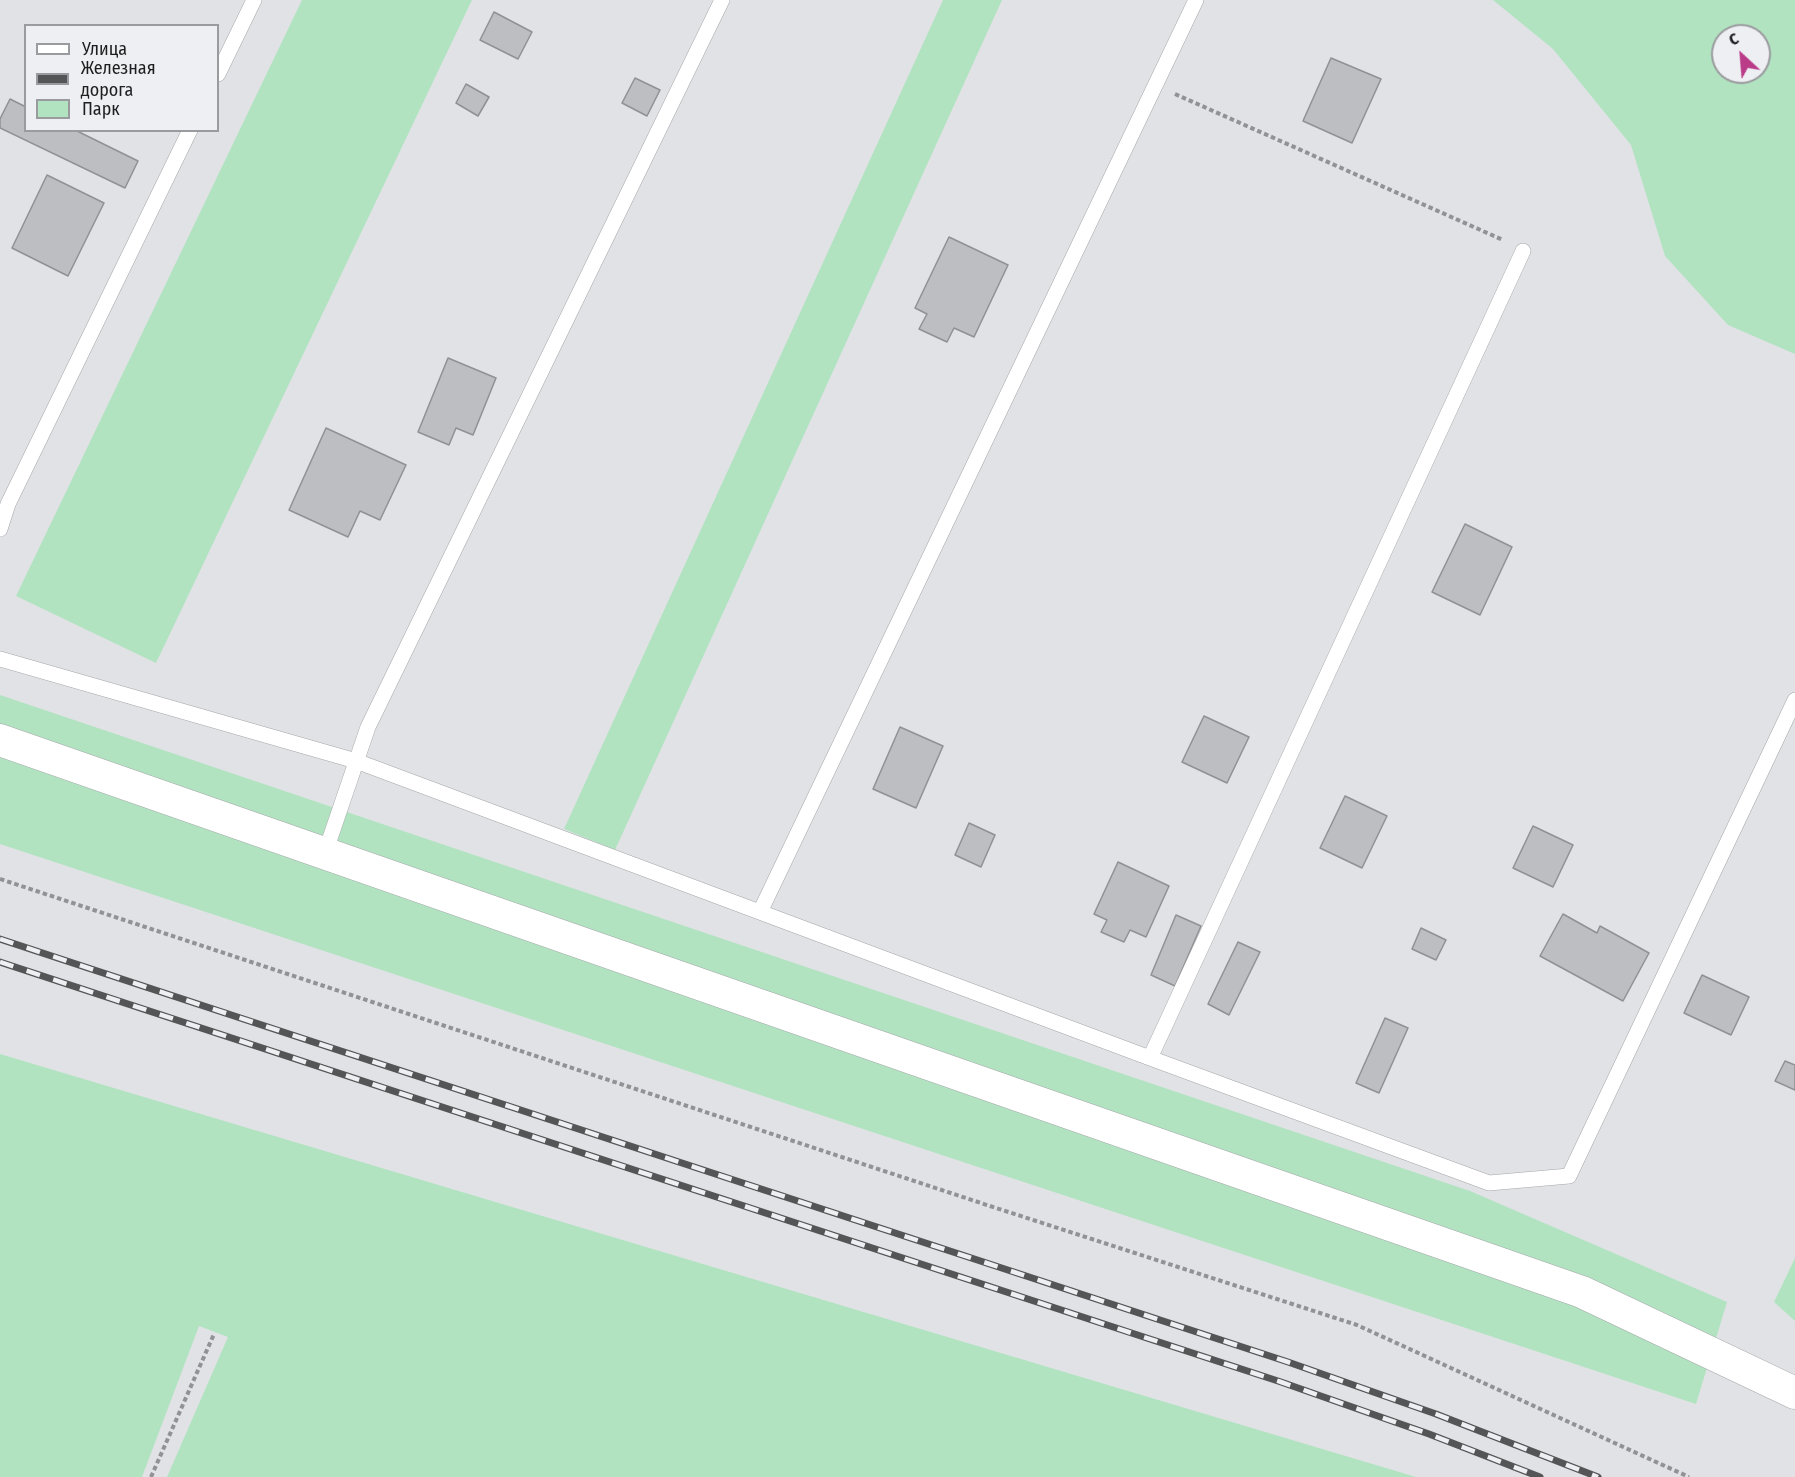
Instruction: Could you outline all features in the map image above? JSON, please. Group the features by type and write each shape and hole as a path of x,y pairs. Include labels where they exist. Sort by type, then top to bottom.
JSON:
{"street":[{"path":"0,740 1582,1292 1795,1393"}],"lane":[{"path":"219,72 254,0"},
{"path":"325,853 373,717 722,0"},
{"path":"760,912 1196,0"},
{"path":"0,529 8,504 189,132"},
{"path":"1150,1058 1523,251"},
{"path":"0,659 356,761 1489,1183 1569,1176 1795,700"}],"path":[{"path":"1155,86 1497,237 1523,251"},
{"path":"0,879 1357,1325 1689,1477"},
{"path":"151,1477 214,1334"}],"green space":[{"path":"302,0 472,0 156,663 16,596"},
{"path":"943,0 1002,0 615,850 564,829"},
{"path":"1493,0 1795,0 1795,354 1728,325 1665,256 1631,145 1553,49"},
{"path":"0,695 1470,1191 1727,1302 1696,1404 0,844"},
{"path":"0,1054 1416,1477 167,1477 228,1337 199,1326 142,1477 0,1477"},
{"path":"1795,1258 1795,1321 1774,1302"}],"building":[{"path":"494,12 532,32 518,59 480,40"},
{"path":"1331,58 1381,79 1352,143 1303,121"},
{"path":"635,78 660,90 647,116 622,103"},
{"path":"466,84 489,97 478,116 456,103"},
{"path":"10,99 24,106 24,132 79,132 138,161 125,188 0,128 0,119"},
{"path":"47,175 104,203 68,276 12,248"},
{"path":"949,237 1008,265 974,337 954,328 947,342 919,329 927,314 915,308"},
{"path":"448,358 496,378 473,435 456,428 449,445 418,432"},
{"path":"326,428 406,465 380,520 360,511 348,537 289,510"},
{"path":"1465,524 1512,547 1480,615 1432,592"},
{"path":"1204,716 1249,737 1227,783 1182,762"},
{"path":"900,727 943,746 916,808 873,789"},
{"path":"1345,796 1387,816 1362,868 1320,848"},
{"path":"969,823 995,835 981,867 955,855"},
{"path":"1533,826 1573,845 1553,887 1513,868"},
{"path":"1118,862 1169,886 1146,937 1130,930 1124,942 1101,932 1107,920 1094,914"},
{"path":"1563,914 1597,933 1600,926 1649,953 1623,1001 1540,956"},
{"path":"1176,915 1201,926 1175,986 1151,975"},
{"path":"1421,928 1446,940 1436,960 1412,949"},
{"path":"1238,942 1260,952 1229,1015 1208,1004"},
{"path":"1702,975 1749,997 1731,1035 1684,1013"},
{"path":"1385,1018 1408,1028 1379,1093 1356,1083"},
{"path":"1785,1061 1795,1065 1795,1090 1775,1081"}],"railway":[{"path":"0,939 1288,1362 1436,1414 1598,1477"},
{"path":"0,962 1281,1382 1429,1434 1540,1477"}]}
